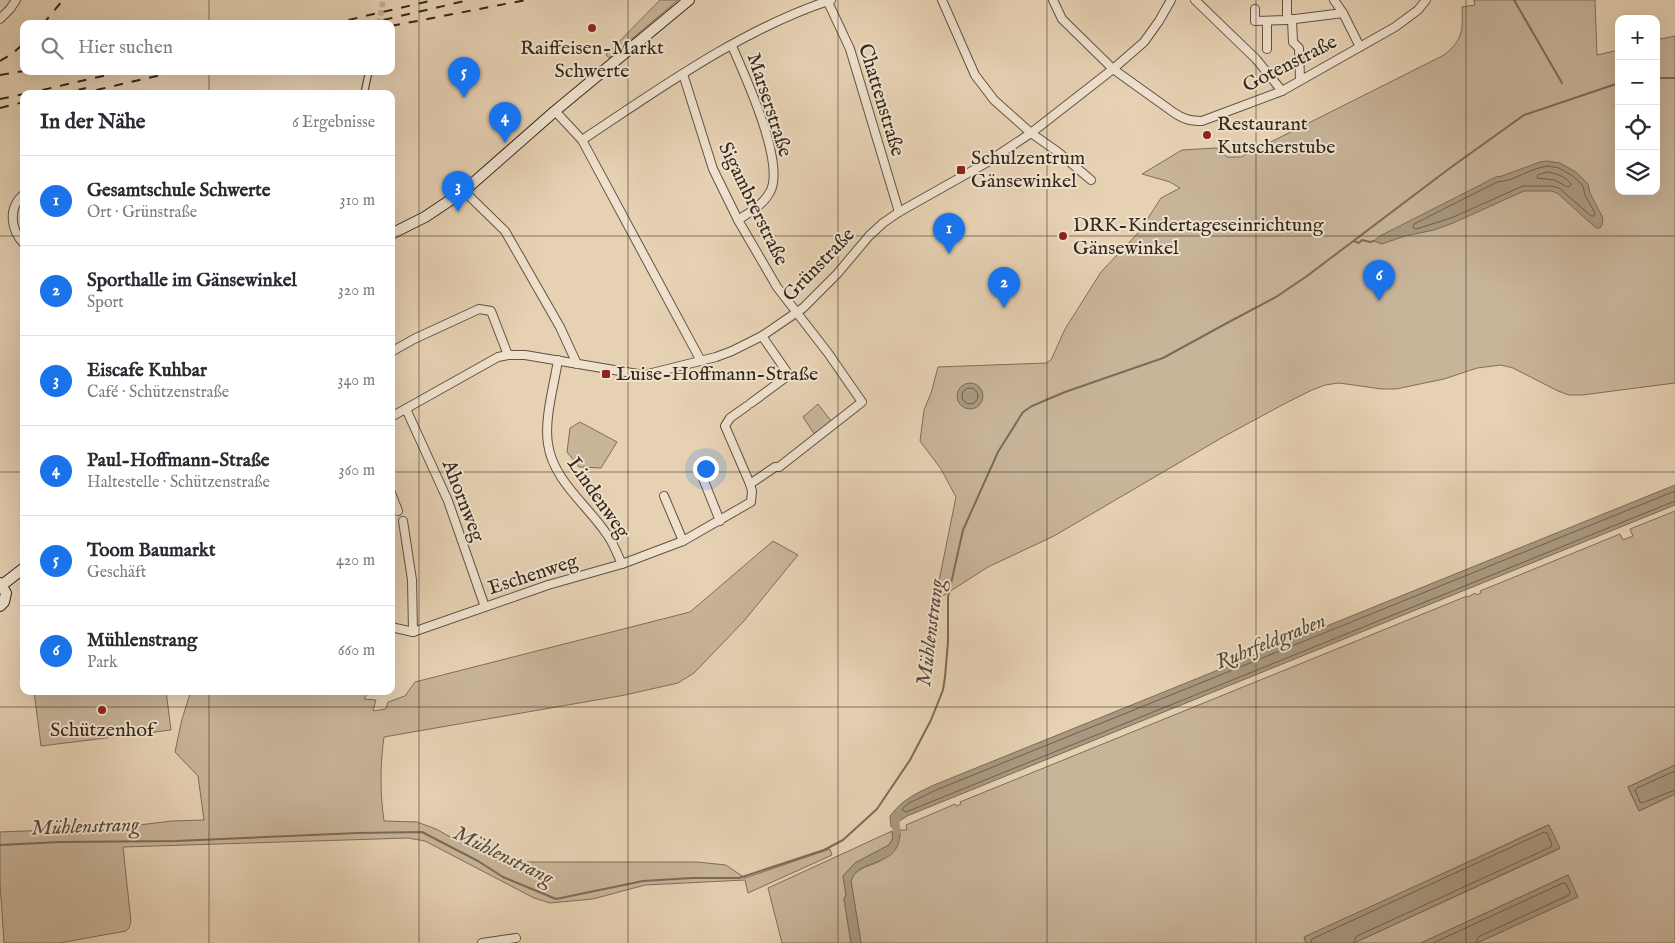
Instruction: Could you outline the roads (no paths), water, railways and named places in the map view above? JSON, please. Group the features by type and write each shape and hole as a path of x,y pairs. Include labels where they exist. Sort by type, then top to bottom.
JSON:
{"main road":[{"path":"395,232 426,216 464,191 555,111 689,0"},
{"path":"0,606 5,598 5,589 1,584 20,571"}],"street":[{"path":"0,19 16,0"},
{"path":"582,140 683,74 732,46 778,21 828,0"},
{"name":"Chattenstraße","path":"828,0 850,49 899,212"},
{"path":"942,0 975,75 994,100 1031,133 1058,152 1091,180"},
{"name":"Gotenstraße","path":"1053,0 1062,19 1113,69 1173,112 1184,119 1192,121 1202,121 1282,91 1403,21 1418,10 1426,0"},
{"name":"Grünstraße","path":"395,415 498,357 525,355 644,376 732,351 762,336 797,313 837,274 882,223 981,166 1031,133 1113,69 1144,42 1171,0"},
{"path":"1195,0 1256,58 1282,91"},
{"path":"1287,0 1293,42 1299,48 1300,79"},
{"path":"1334,0 1343,12 1360,47"},
{"path":"1255,8 1255,21 1290,19 1343,12"},
{"path":"1267,21 1267,49"},
{"name":"Marserstraße","path":"732,46 756,104 774,164 774,180 770,191 760,205 738,220"},
{"name":"Sigambrerstraße","path":"683,74 714,169 738,220 777,287 828,353 862,402 779,466 750,484"},
{"path":"365,90 368,75"},
{"path":"555,111 582,140 701,361"},
{"path":"464,191 505,230 560,327 577,364"},
{"path":"20,199 14,206 12,220 20,238"},
{"path":"395,350 479,309 492,312 508,355"},
{"path":"750,484 725,426 730,418 747,408 789,375 762,336"},
{"name":"Lindenweg","path":"558,360 548,425 548,442 551,456 559,473 607,534 622,564"},
{"name":"Ahornweg","path":"406,409 448,501 485,608"},
{"path":"700,471 720,521"},
{"name":"Eschenweg","path":"413,632 548,585 622,564 683,541 751,502 752,492 750,484"},
{"path":"664,496 683,541"},
{"path":"395,503 398,511"},
{"path":"395,628 413,632 412,580 403,521"},
{"path":"482,943 516,938"}],"water":[{"path":"1547,161 1560,163 1576,172 1588,184 1590,193 1603,218 1600,228 1596,228 1557,193 1551,191 1524,191 1434,230 1405,236 1382,244 1374,241 1380,236 1496,177"},
{"path":"970,383 980,386 983,396 980,406 970,409 960,406 957,396 960,386"},
{"path":"1675,485 1675,505 907,816 891,827 890,816 900,805 915,794 934,785"},
{"path":"1675,765 1675,794 1639,811 1628,787"},
{"path":"1549,825 1560,848 1354,943 1306,943 1304,937"},
{"path":"900,830 899,843 894,851 887,857 862,868 855,873 851,881 861,943 851,943 844,899 846,895 843,876 855,863 889,845 893,838 892,833"},
{"path":"1568,875 1578,897 1477,943 1421,943"}],"waterway":[{"path":"1514,0 1562,83"},
{"name":"Mühlenstrang","path":"1660,78 1675,78"},
{"name":"Mühlenstrang","path":"0,845 422,832 478,861 503,877 556,899 643,881 739,878 824,850 843,840 877,809 910,760 931,720 943,690 948,642 948,597 963,530 998,452 1023,412 1032,406 1065,392 1163,358 1276,297 1524,115 1615,84"},
{"path":"1354,241 1359,243 1362,240 1374,241"},
{"name":"Ruhrfeldgraben","path":"897,832 895,822 899,815"}],"tunnel":[{"path":"380,20 383,0"}],"railway":[{"path":"46,20 63,0"},
{"path":"348,20 434,0"},
{"path":"383,20 469,0"},
{"path":"395,25 526,0"},
{"path":"0,61 20,47"},
{"path":"0,75 20,72"},
{"path":"42,90 107,75"},
{"path":"96,90 161,75"},
{"path":"78,90 86,88"},
{"path":"0,99 20,95"},
{"path":"0,108 20,103"}],"place":[{"name":"Raiffeisen-Markt Schwerte","path":"592,28"},
{"name":"Toom Baumarkt","path":"464,98"},
{"name":"Restaurant Kutscherstube","path":"1207,135"},
{"name":"Paul-Hoffmann-Straße","path":"505,143"},
{"name":"Schulzentrum Gänsewinkel","path":"961,170"},
{"name":"Eiscafe Kuhbar","path":"458,212"},
{"name":"DRK-Kindertageseinrichtung Gänsewinkel","path":"1063,236"},
{"name":"Gesamtschule Schwerte","path":"949,254"},
{"name":"Mühlenstrang","path":"1379,301"},
{"name":"Sporthalle im Gänsewinkel","path":"1004,308"},
{"name":"Luise-Hoffmann-Straße","path":"606,374"},
{"name":"Schützenhof","path":"102,710"}]}
